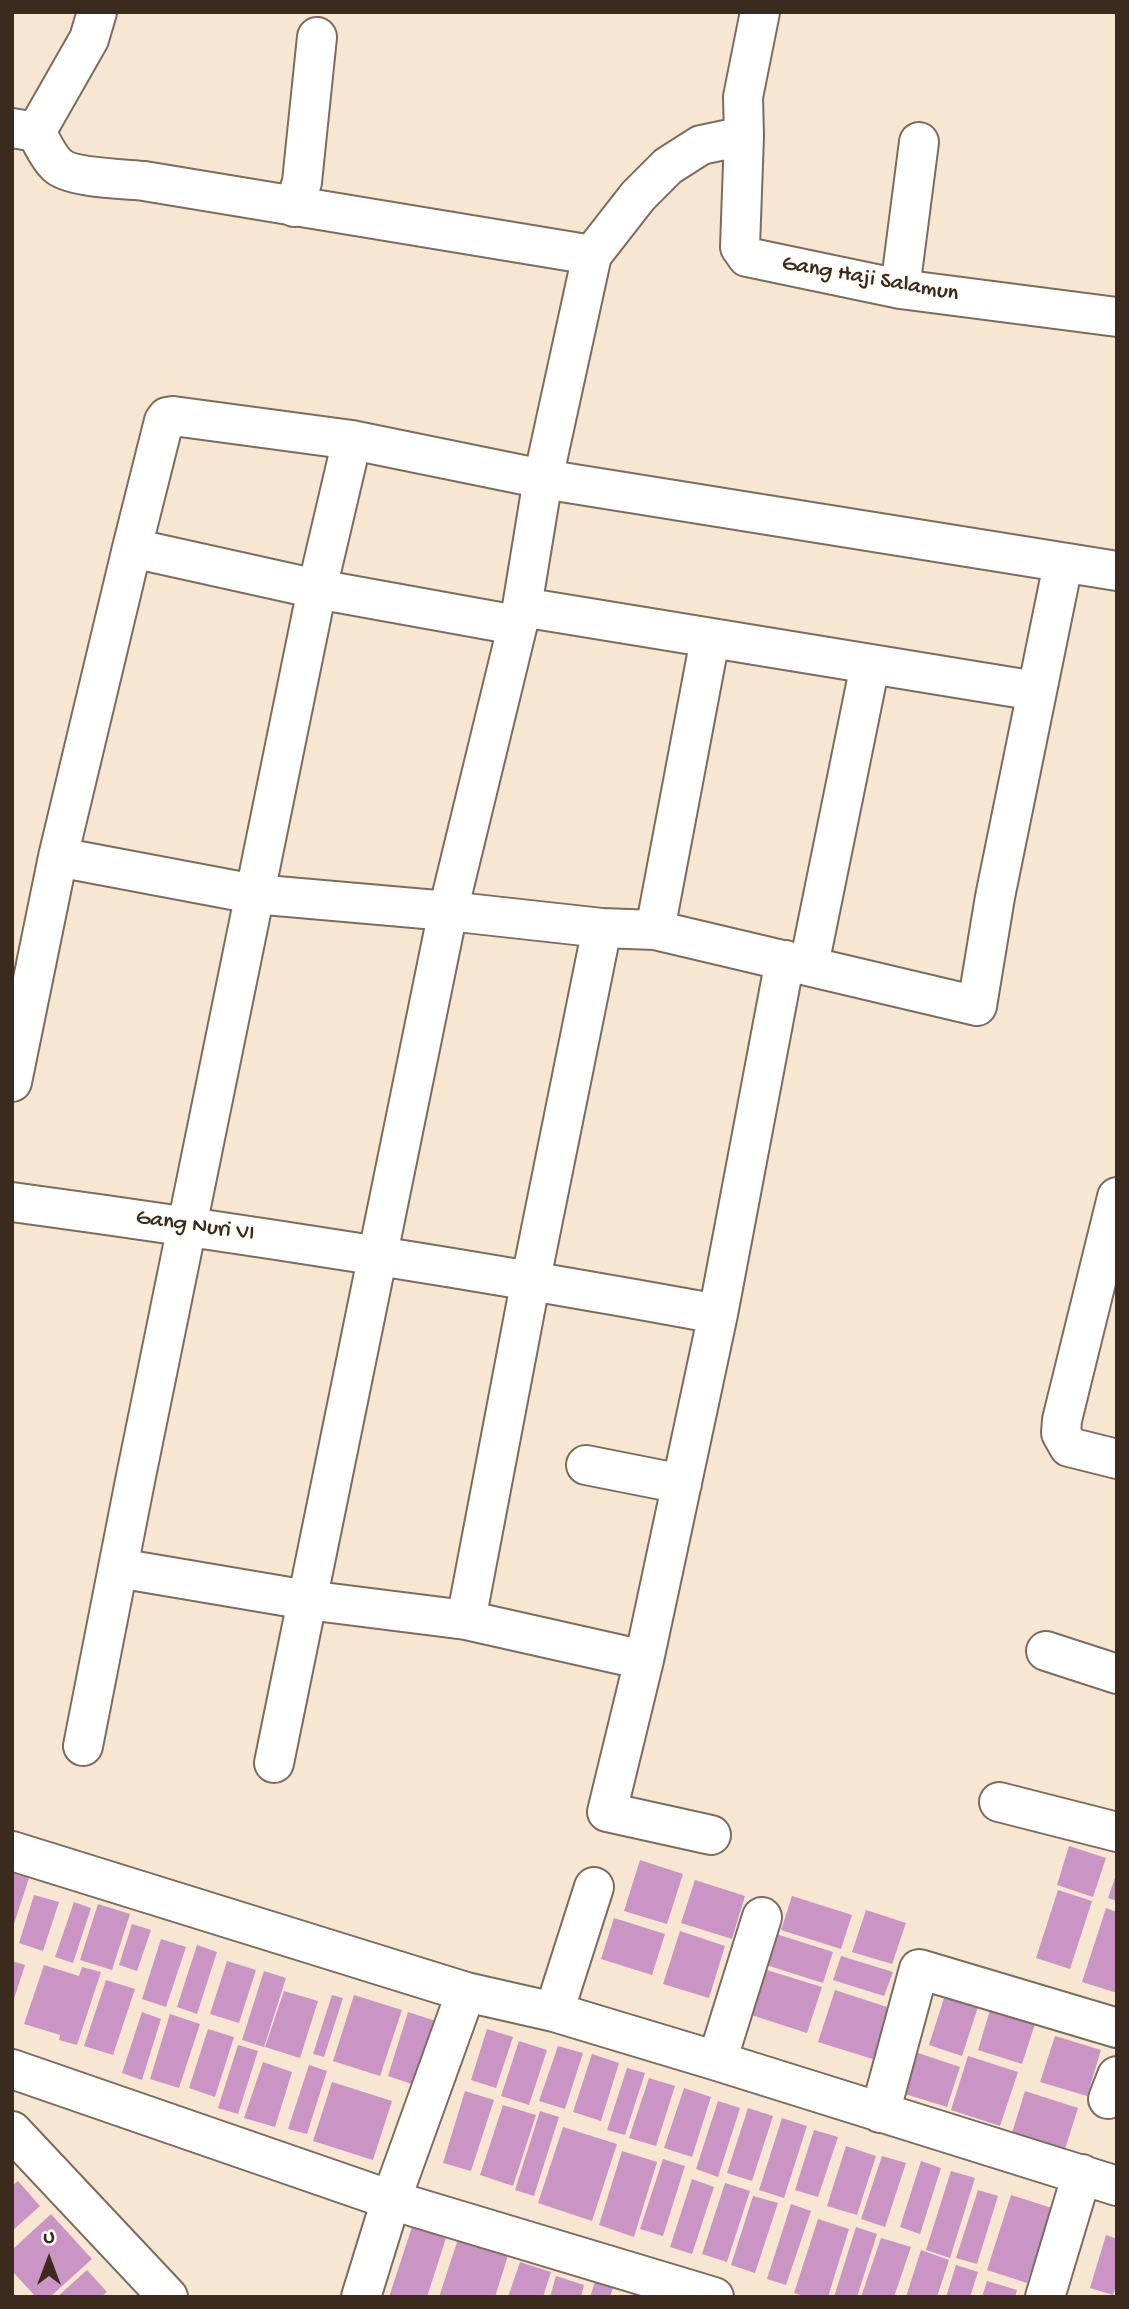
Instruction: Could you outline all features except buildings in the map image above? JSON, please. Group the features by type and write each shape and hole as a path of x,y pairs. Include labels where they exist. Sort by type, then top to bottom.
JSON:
{"street":[{"path":"97,12 89,39 24,130 60,168 593,255"},
{"path":"274,1763 448,911 519,616 543,479 593,255 638,196 668,166 701,145 744,136 743,97 760,12"},
{"path":"294,207 302,182 317,37"},
{"name":"Gang Haji Salamun","path":"744,136 740,247 747,257 900,289 1117,317"},
{"path":"900,289 919,142"},
{"path":"12,1082 58,857 132,548 167,417 173,415 352,440 543,479 1117,571"},
{"path":"83,1746 254,894 317,589 352,440"},
{"path":"132,548 317,589 710,639 1036,691"},
{"path":"58,857 254,894 603,928 656,930 977,1006 995,897 1063,564"},
{"path":"656,930 710,639"},
{"path":"711,1835 607,1812 644,1660 797,963 870,665"},
{"path":"466,1620 531,1279 603,928"},
{"path":"1117,1197 1111,1252 1062,1420 1061,1433 1069,1447 1117,1459"},
{"name":"Gang Nuri VI","path":"12,1202 378,1254 718,1314"},
{"path":"586,1465 682,1484"},
{"path":"118,1568 307,1600 466,1620 644,1660"},
{"path":"1046,1651 1117,1674"},
{"path":"999,1802 1117,1832"},
{"path":"12,1851 466,1992 554,2012 1099,2180 1045,2297"},
{"path":"554,2012 594,1887"},
{"path":"717,2061 762,1917"},
{"path":"880,2113 919,1969 1117,2028"},
{"path":"361,2297 391,2200 466,1992"},
{"path":"12,2069 391,2200 714,2297"},
{"path":"12,2131 168,2297"}]}
